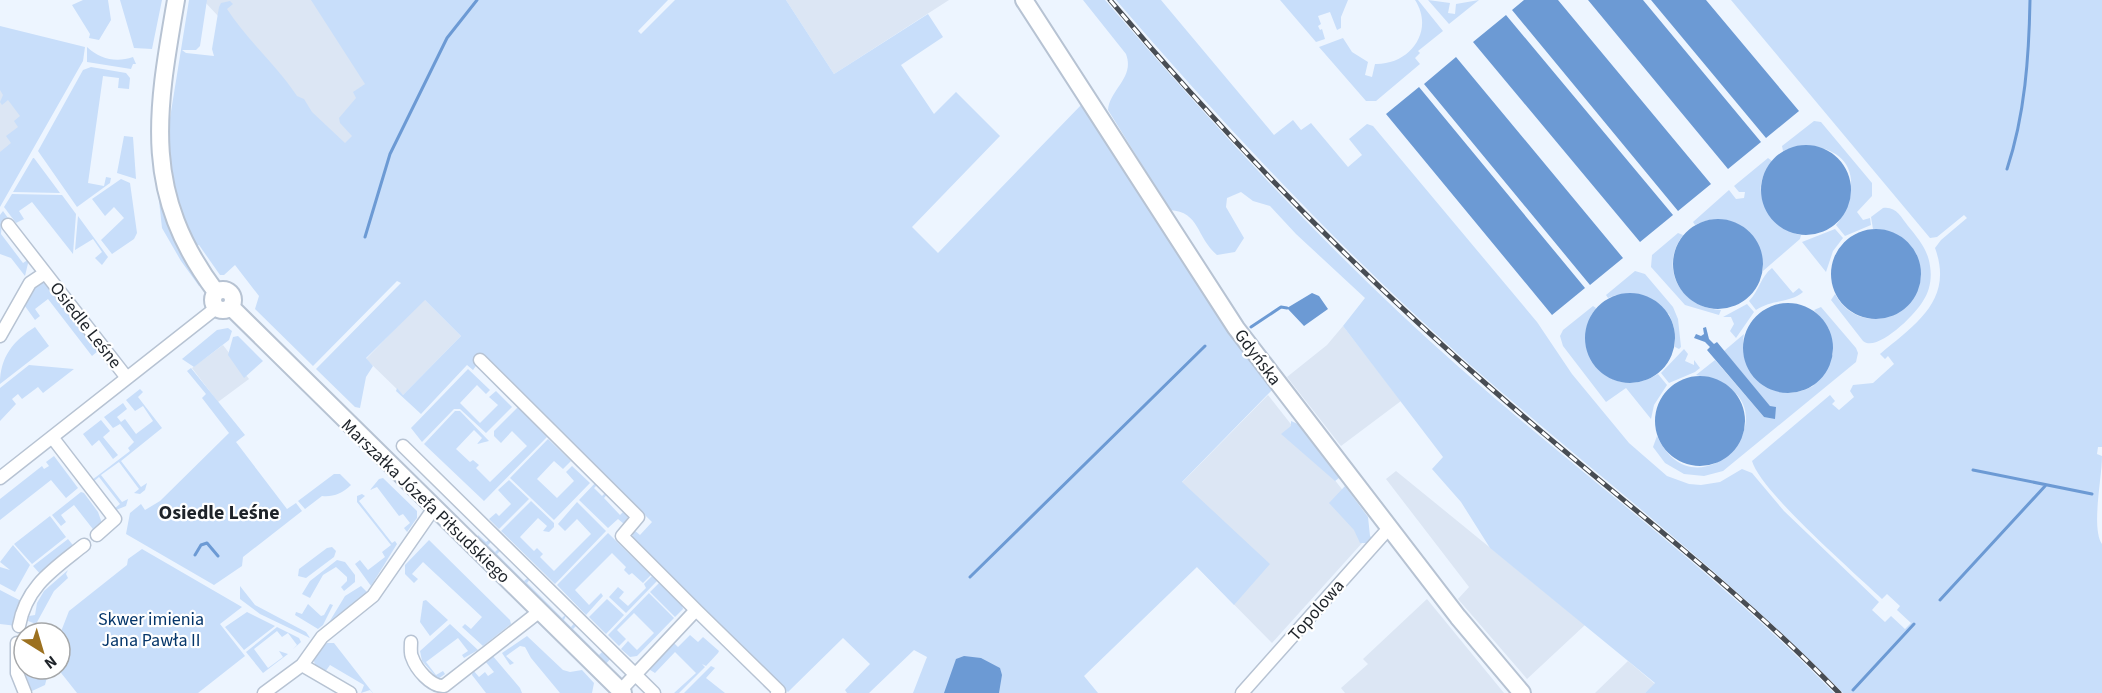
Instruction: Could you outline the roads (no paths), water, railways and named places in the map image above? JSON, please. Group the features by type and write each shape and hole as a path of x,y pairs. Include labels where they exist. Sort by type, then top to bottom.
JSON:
{"street":[{"name":"Marszałka Józefa Piłsudskiego","path":"176,0 160,110 161,167 167,200 183,242 221,303 540,611 620,692"},
{"name":"Gdyńska","path":"1024,0 1224,312 1468,630 1522,693"},
{"name":"Osiedle Leśne","path":"8,225 127,378"},
{"name":"Osiedle Leśne","path":"0,336 30,283 45,273"},
{"path":"0,478 221,303"},
{"path":"480,360 638,517 622,536 779,692"},
{"path":"52,437 116,519 97,535"},
{"path":"403,446 654,693"},
{"path":"264,693 302,665 322,637 373,596 434,508"},
{"path":"467,540 483,524"},
{"name":"Topolowa","path":"1242,693 1389,528"},
{"path":"20,621 33,590 45,575 84,545"},
{"path":"620,692 696,610"},
{"path":"411,642 412,658 429,681 437,686 444,686 540,611"},
{"path":"302,665 350,693"}],"water":[{"path":"1524,0 1558,0 1711,184 1678,211 1512,10"},
{"path":"1588,0 1643,0 1761,142 1728,169"},
{"path":"1651,0 1706,0 1799,111 1766,138"},
{"path":"1506,15 1673,215 1640,242 1473,42"},
{"path":"1456,57 1623,258 1590,285 1424,84"},
{"path":"1419,87 1585,288 1552,315 1386,114"},
{"path":"1797,145 1815,145 1831,152 1844,165 1851,181 1851,199 1844,215 1831,228 1815,235 1797,235 1781,228 1768,215 1761,199 1761,181 1768,165 1781,152"},
{"path":"1709,219 1727,219 1743,226 1756,239 1763,255 1763,273 1756,289 1743,302 1727,309 1709,309 1693,302 1680,289 1673,273 1673,255 1680,239 1693,226"},
{"path":"1867,229 1885,229 1901,236 1914,249 1921,265 1921,283 1914,299 1901,312 1885,319 1867,319 1851,312 1838,299 1831,283 1831,265 1838,249 1851,236"},
{"path":"1312,293 1319,296 1328,309 1304,326 1287,308"},
{"path":"1621,293 1639,293 1655,300 1668,313 1675,329 1675,347 1668,363 1655,376 1639,383 1621,383 1605,376 1592,363 1585,347 1585,329 1592,313 1605,300"},
{"path":"1779,303 1797,303 1813,310 1826,323 1833,339 1833,357 1826,373 1813,386 1797,393 1779,393 1763,386 1750,373 1743,357 1743,339 1750,323 1763,310"},
{"path":"1706,327 1709,339 1714,344 1717,342 1770,406 1776,407 1775,419 1764,417 1707,350 1710,347 1705,342 1694,338 1696,334 1701,336 1704,334 1703,328"},
{"path":"1691,376 1709,376 1725,383 1738,396 1745,412 1745,430 1738,446 1725,459 1709,466 1691,466 1675,459 1662,446 1655,430 1655,412 1662,396 1675,383"},
{"path":"964,656 981,658 1000,668 1002,675 999,693 944,693 956,659"}],"waterway":[{"path":"365,237 390,154 447,38 477,0"},
{"path":"2007,169 2018,128 2025,85 2030,0"},
{"path":"1251,327 1281,307 1287,308"},
{"path":"970,577 1205,346"},
{"path":"1973,470 2092,494"},
{"path":"1940,600 2046,485"},
{"path":"195,555 201,545 207,543 218,556"},
{"path":"1853,690 1914,624"}],"railway":[{"path":"1110,0 1246,153 1391,298 1536,427 1713,575 1798,652 1839,693"}],"district":[{"name":"Osiedle Leśne","path":"219,512"}],"park label":[{"name":"Skwer imienia Jana Pawła II","path":"151,629"}]}
